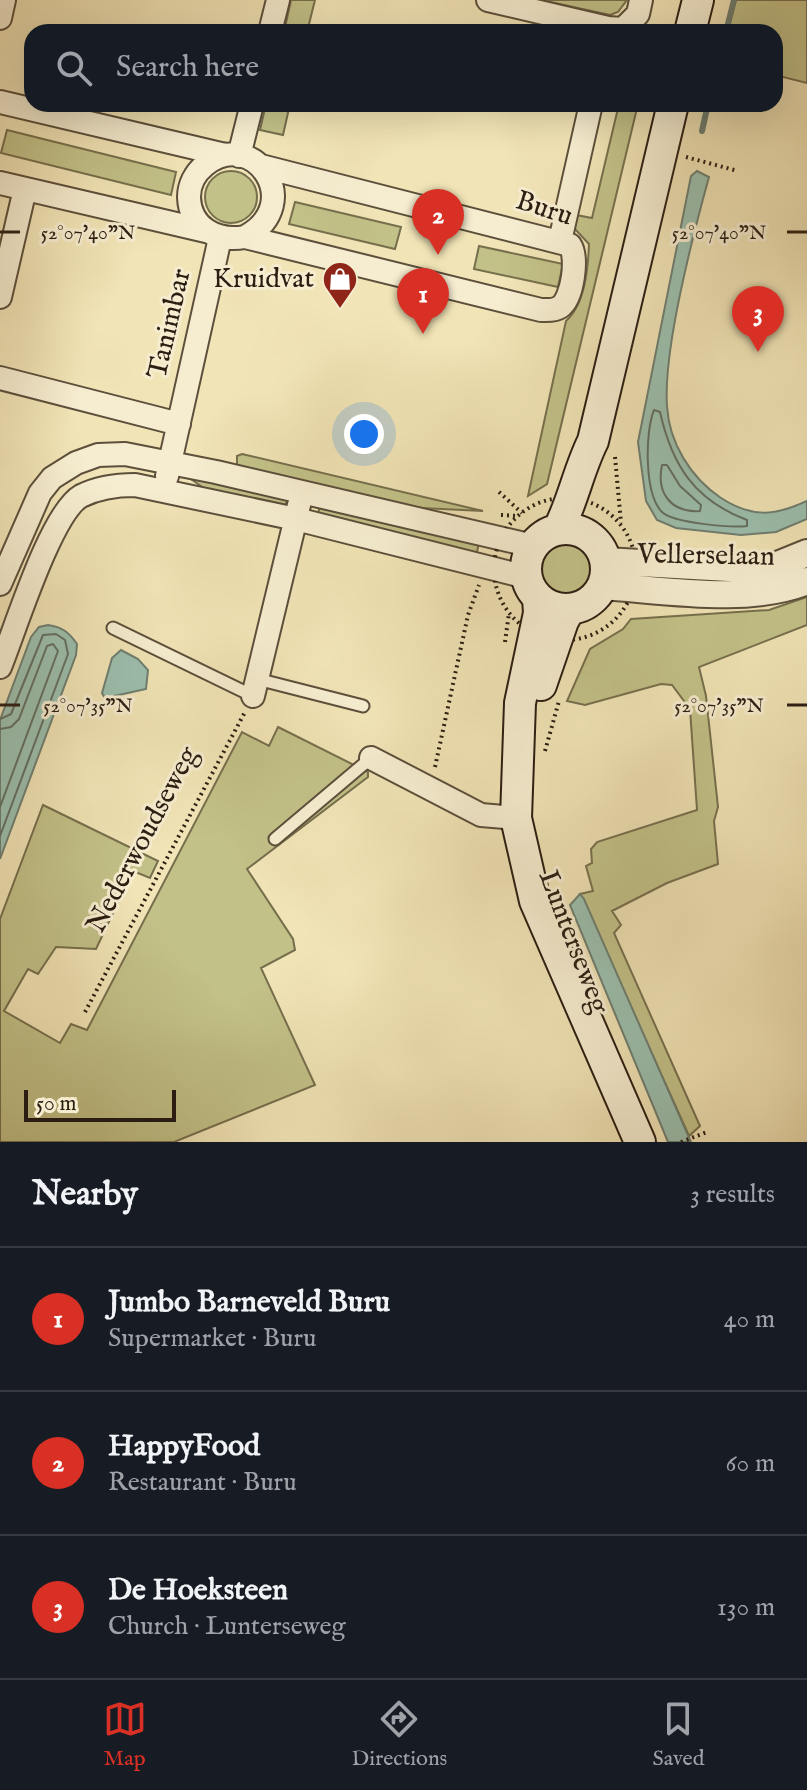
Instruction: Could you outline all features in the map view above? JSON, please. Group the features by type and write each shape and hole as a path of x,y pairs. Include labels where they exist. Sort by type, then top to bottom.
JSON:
{"main road":[{"path":"692,24 698,0"},
{"path":"572,500 588,536 602,551 603,573 583,605 570,609 548,605 532,587 528,555 545,538 572,500 595,477 593,441 671,112"},
{"path":"545,538 568,529 588,536"},
{"name":"Lunterseweg","path":"532,587 539,613 520,703 516,818 535,901 640,1142"},
{"name":"Lunterseweg","path":"520,731 570,609"}],"street":[{"path":"0,18 4,0"},
{"path":"272,24 278,0"},
{"path":"488,0 584,24"},
{"path":"628,24 638,14 641,0"},
{"path":"0,102 24,107"},
{"path":"0,183 213,234 245,237 267,220 273,206 269,178 261,166 232,155 44,112"},
{"path":"213,234 197,221 189,194 200,168 232,155 249,112"},
{"path":"560,241 589,112"},
{"name":"Buru","path":"245,237 541,310 560,307 566,301 575,251 560,241 261,166"},
{"path":"0,297 25,189"},
{"name":"Tanimbar","path":"162,492 179,424 213,234"},
{"name":"Tanimbar","path":"0,378 179,424"},
{"path":"0,584 40,493 52,478 76,463 98,455 125,454 302,492 545,538"},
{"path":"0,667 59,518 79,497 111,485 135,485 296,519 532,587"},
{"path":"255,687 302,492"},
{"name":"Vellerselaan","path":"603,573 765,570 807,553"},
{"name":"Vellerselaan","path":"603,573 759,594 807,581"},
{"path":"371,758 481,815 516,818"}],"lane":[{"path":"113,628 255,687 363,706"},
{"path":"275,839 371,758"}],"path":[{"path":"675,154 738,171"},
{"path":"499,492 522,513"},
{"path":"572,500 613,516 633,546"},
{"path":"430,789 468,615 481,579"},
{"path":"574,648 576,640"},
{"name":"Nederwoudseweg","path":"85,1012 255,687"},
{"path":"544,752 560,696"},
{"path":"681,1142 707,1132"}],"shaded area":[{"path":"291,0 315,0 309,24 286,24"},
{"path":"541,0 627,0 618,12 610,15"},
{"path":"736,0 807,0 807,83 783,77 783,24 729,24"},
{"path":"264,112 288,112 283,135 260,130"},
{"path":"617,112 636,112 547,484 528,496 566,321 581,296 586,275 589,244 573,227 576,215 592,218"},
{"path":"7,130 176,172 171,195 1,153"},
{"path":"231,171 249,179 257,197 249,215 231,223 213,215 205,197 213,179"},
{"path":"295,202 401,227 395,249 289,224"},
{"path":"479,246 563,264 558,287 474,269"},
{"path":"242,454 483,511 401,507 237,466 237,456"},
{"path":"188,477 287,499 285,509 208,491"},
{"path":"320,505 479,543 476,556 317,518"},
{"path":"566,543 585,551 593,570 585,589 566,597 547,589 539,570 547,551"},
{"path":"807,597 807,625 699,667 706,696 718,807 714,821 718,864 667,883 612,911 621,925 614,933 700,1126 689,1136 580,894 593,891 586,866 592,863 591,849 597,842 697,810 690,709 672,685 661,684 585,705 567,701 590,649 623,629 631,619 769,610"},
{"path":"278,727 368,772 368,777 247,869 293,939 295,950 261,968 315,1085 174,1142 0,1142 0,919 43,805 158,861 150,878 133,871 96,949 56,947 38,974 28,969 4,1011 60,1043 71,1024 87,1030 242,732 269,746"}],"water":[{"path":"697,171 709,177 674,324 667,382 669,420 677,446 691,470 721,498 743,509 764,513 784,510 807,501 807,519 776,532 741,535 676,528 657,520 646,501 638,442 691,176"},
{"path":"48,625 71,636 77,644 76,655 0,859 0,720 31,637 39,627"},
{"path":"121,650 138,659 148,670 146,689 105,698 102,693 112,658"},
{"path":"580,894 691,1142 668,1142 570,905"}],"waterway":[{"path":"728,24 734,0"},
{"path":"702,131 706,112"}],"place":[{"name":"HappyFood","path":"438,255"},
{"name":"Kruidvat","path":"340,310"},
{"name":"Jumbo Barneveld Buru","path":"423,334"},
{"name":"De Hoeksteen","path":"758,352"}]}
